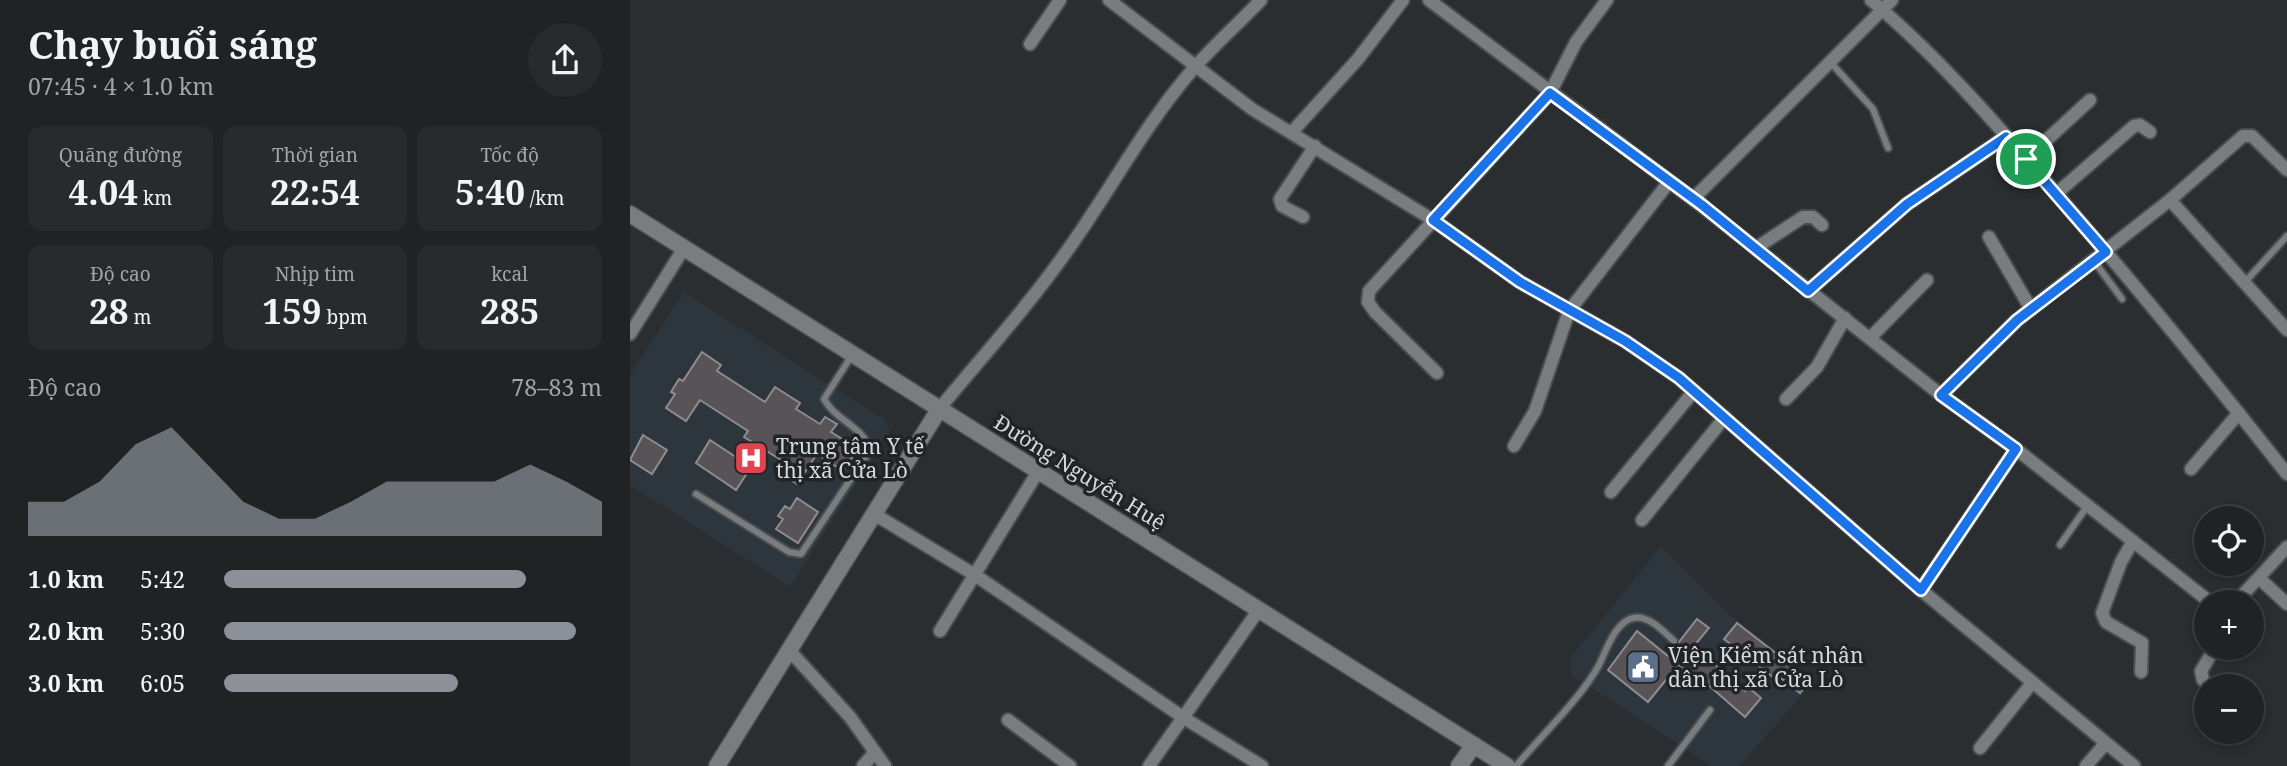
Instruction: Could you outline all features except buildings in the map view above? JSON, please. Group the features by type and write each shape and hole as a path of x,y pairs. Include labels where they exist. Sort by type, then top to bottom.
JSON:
{"street":[{"path":"1030,44 1060,0"},
{"path":"1109,0 1243,103 1433,220 1520,282 1625,341 1694,391 1921,590 2134,766"},
{"path":"717,766 940,408 1008,330 1050,274 1110,190 1149,125 1195,67 1261,0"},
{"path":"1292,132 1359,59 1403,0"},
{"path":"1429,0 1693,199 1941,395 2016,449 2195,590"},
{"path":"1437,373 1375,312 1367,297 1375,283 1550,93 1576,42 1607,0"},
{"path":"1871,0 1888,5 2057,193 2163,316 2287,474"},
{"path":"1693,199 1888,5"},
{"path":"2026,159 2090,100"},
{"path":"2057,193 2134,126 2140,125 2150,132"},
{"path":"1941,395 2031,309 2170,200 2243,136 2252,136 2287,170"},
{"path":"1808,291 1907,204 2006,137"},
{"path":"1303,217 1282,206 1280,199 1315,146"},
{"path":"1514,446 1538,404 1569,311 1669,182"},
{"path":"2170,200 2287,331"},
{"name":"Đường Nguyễn Huệ","path":"630,214 1507,766"},
{"path":"1756,248 1803,217 1813,218 1822,225"},
{"path":"1989,237 2031,309"},
{"path":"630,334 684,248"},
{"path":"1870,338 1927,279"},
{"path":"1786,398 1817,367 1845,318"},
{"path":"1611,492 1694,391"},
{"path":"2191,468 2239,413"},
{"path":"1642,520 1725,417"},
{"path":"1921,590 2016,449"},
{"path":"940,631 1039,470"},
{"path":"874,514 975,575 1184,718 1262,766"},
{"path":"2133,541 2102,613 2106,622 2142,643 2141,672"},
{"path":"2248,590 2287,547"},
{"path":"2259,578 2287,604"},
{"path":"1149,766 1258,611"},
{"path":"789,650 845,711 885,766"},
{"path":"1980,748 2032,683"},
{"path":"1008,720 1070,766"},
{"path":"2086,766 2105,744"},
{"path":"1459,766 1474,745"},
{"path":"863,766 875,752"}],"lane":[{"path":"1831,62 1873,108 1888,148"},
{"path":"2244,283 2287,236"},
{"path":"2094,261 2122,299"},
{"path":"696,495 789,552 802,554 870,450 867,440 829,408 824,399 826,392 853,354"},
{"path":"2060,545 2088,505"},
{"path":"1516,766 1592,675 1614,637 1628,620 1634,617 1647,619 1674,640"},
{"path":"1668,766 1710,710"}],"shaded area":[{"name":"Trung tâm Y tế thị xã Cửa Lò","path":"684,292 885,420 890,431 790,587 630,485 630,375"},
{"path":"1661,546 1729,614 1815,681 1739,766 1711,766 1572,675 1569,660"}],"place":[{"name":"Trung tâm Y tế thị xã Cửa Lò","path":"751,458"},
{"name":"Viện Kiểm sát nhân dân thị xã Cửa Lò","path":"1643,667"}],"route":[{"path":"1550,93 1702,205 1808,291 1907,204 2006,137 2026,159 2106,252 2017,320 1941,395 2016,449 1921,590 1679,378 1625,341 1520,282 1433,220 1550,93"}]}
